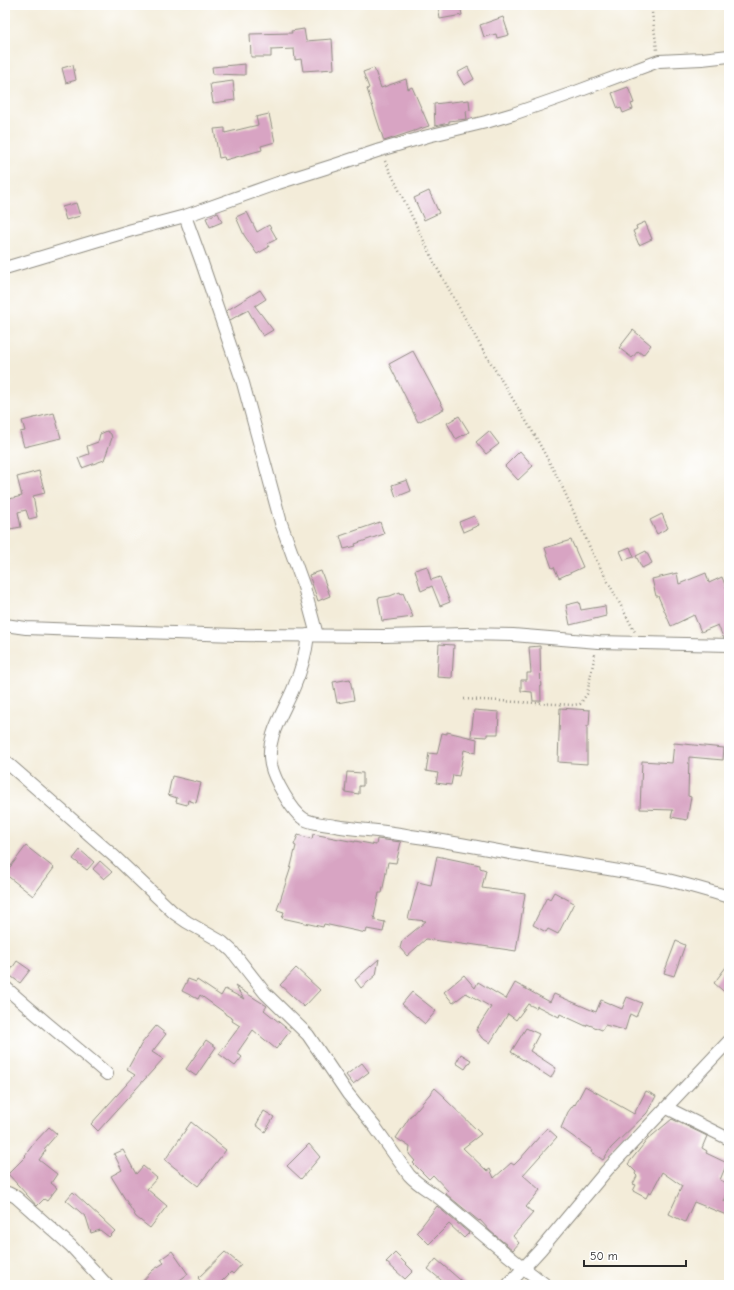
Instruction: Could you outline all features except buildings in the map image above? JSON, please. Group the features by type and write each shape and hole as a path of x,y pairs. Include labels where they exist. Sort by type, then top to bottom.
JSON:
{"street":[{"path":"5,268 132,230 185,216 278,182 380,150 514,114 659,60 702,60 729,56"},
{"path":"185,216 243,383 281,523 304,587 313,635 307,647 294,687 276,724 272,736 271,751 271,765 276,779 297,813 304,819 312,822 400,834 602,868 669,881 729,897"},
{"path":"5,625 26,628 87,631 237,635 513,635 598,642 729,645"},
{"path":"5,761 115,857 174,913 222,942 232,951 265,993 308,1035 348,1094 375,1127 409,1175 416,1182 441,1199 523,1268 546,1285"},
{"path":"5,987 107,1074"},
{"path":"508,1285 607,1170 729,1041"},
{"path":"667,1108 729,1139"},
{"path":"5,1194 8,1193 16,1197 71,1246 107,1285"}],"path":[{"path":"650,5 659,60"},
{"path":"380,150 437,268 480,345 534,434 560,482 592,552 640,643"},
{"path":"464,699 573,705 580,704 587,694 598,642"}]}
